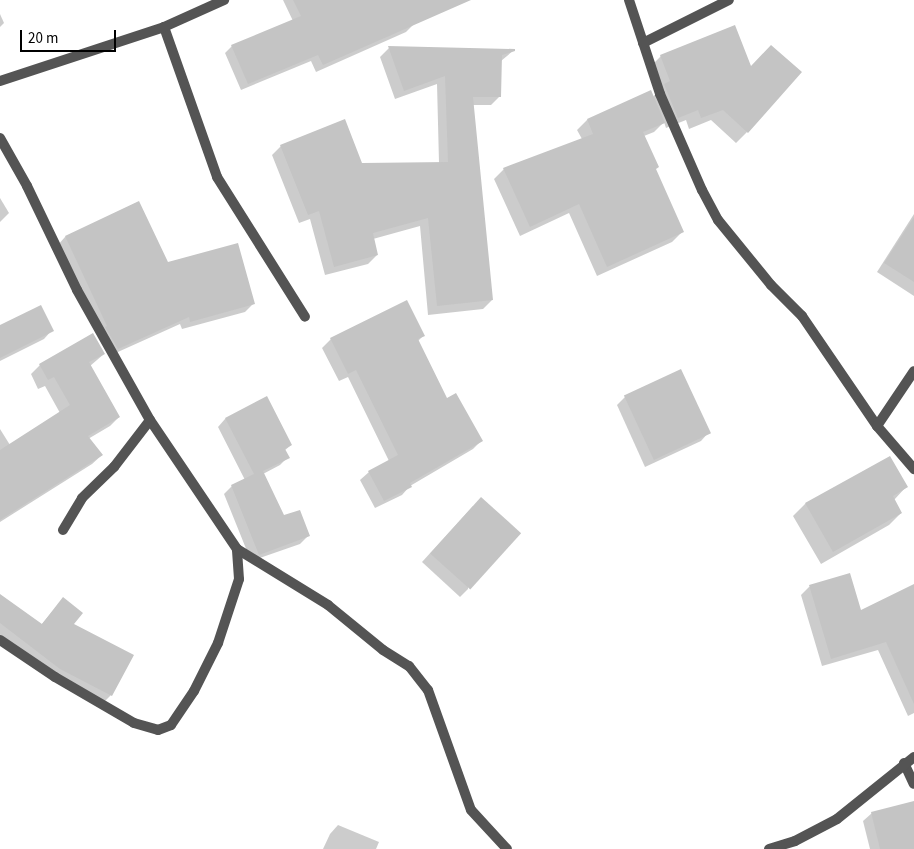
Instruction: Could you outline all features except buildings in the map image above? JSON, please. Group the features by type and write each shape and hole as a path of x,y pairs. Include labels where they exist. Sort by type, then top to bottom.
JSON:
{"street":[{"path":"0,81 164,27 224,0"},
{"path":"629,0 660,94 702,190 718,220 771,285 802,316 877,426 914,469"},
{"path":"643,43 729,0"},
{"path":"164,27 217,177 305,317"},
{"path":"0,138 26,186 77,290 150,420 237,549 328,605 384,650 409,666 428,690 450,757 471,810 507,849"},
{"path":"877,426 914,371"},
{"path":"63,530 82,498 114,467 150,420"},
{"path":"0,640 55,677 134,723 158,730 171,726 194,691 218,643 240,579 237,549"},
{"path":"769,849 795,841 836,819 904,763 914,757"},
{"path":"904,763 914,784"}]}
